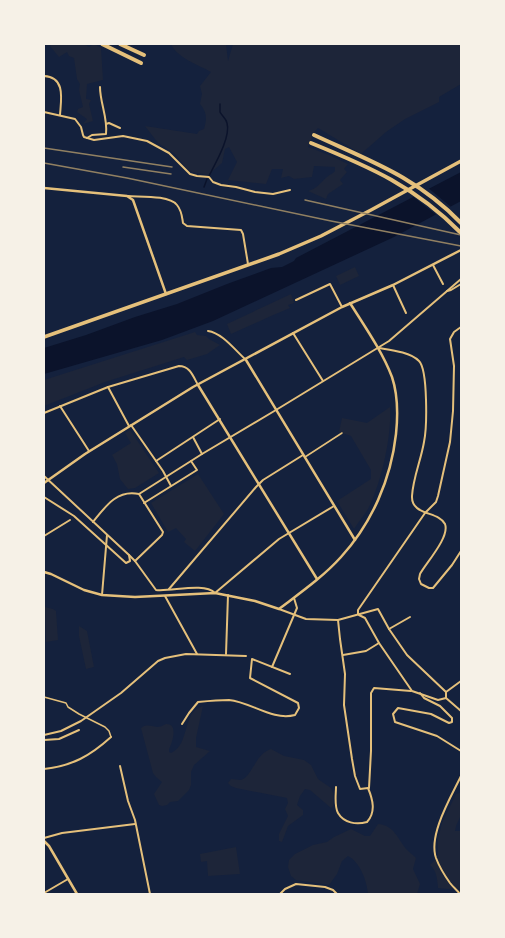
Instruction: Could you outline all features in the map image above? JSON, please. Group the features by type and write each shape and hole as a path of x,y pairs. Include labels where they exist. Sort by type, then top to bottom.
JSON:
{"highway":[{"path":"102,44 141,63"},
{"path":"120,44 144,55"},
{"path":"314,136 378,164 410,181 442,204 461,223"},
{"path":"311,143 374,170 405,187 436,209 461,233"}],"main road":[{"path":"44,336 57,333 279,254 321,236 461,161"}],"street":[{"path":"44,76 53,78 61,90 60,115"},
{"path":"87,138 92,135 106,134 106,124 100,96 100,87"},
{"path":"44,112 75,119 81,127 83,135 94,140 123,136 147,141 169,153 190,174 209,177 213,182 221,185 266,194 290,190"},
{"path":"106,124 109,123 120,128"},
{"path":"44,188 170,200 176,203 180,210 184,225 241,230 248,264"},
{"path":"127,196 133,200 136,206 166,294"},
{"path":"44,483 89,451 198,385 342,307 393,284 461,250"},
{"path":"433,264 443,284"},
{"path":"93,522 114,498 129,493 139,494 165,476 389,341 461,279"},
{"path":"296,300 330,284 342,307"},
{"path":"393,284 406,313"},
{"path":"447,291 461,284"},
{"path":"278,609 317,579 341,557 355,540 374,510 387,479 395,446 398,413 395,386 378,348 350,303"},
{"path":"358,614 358,610 425,513 436,502 452,427 455,387 450,339 454,332 461,327"},
{"path":"208,331 221,336 246,360 355,540"},
{"path":"294,333 323,381"},
{"path":"378,348 410,355 422,365 424,375 424,441 412,497 414,505 425,513 441,520 446,530 444,538 420,574 419,579 421,584 429,588 433,588 452,565 461,551"},
{"path":"44,413 108,387 179,366 185,366 188,368 220,419 317,579"},
{"path":"108,387 130,426 156,461 171,486"},
{"path":"60,406 89,451"},
{"path":"156,461 220,419"},
{"path":"168,590 223,524 259,484 342,433"},
{"path":"193,438 202,454"},
{"path":"144,503 197,470 191,461"},
{"path":"44,476 135,561 156,590 207,589 212,590 215,593"},
{"path":"135,561 162,535 163,532 139,494"},
{"path":"44,497 74,516 126,563 130,561 129,555"},
{"path":"215,593 279,539 334,506"},
{"path":"44,536 70,520"},
{"path":"102,595 107,535"},
{"path":"44,572 84,590 102,595 135,597 215,593 255,601 306,619 338,620 378,609 389,630 407,655 446,692 446,698 461,711"},
{"path":"226,654 228,595"},
{"path":"165,596 197,654"},
{"path":"272,667 297,608 294,598"},
{"path":"358,614 365,618 379,643 412,691"},
{"path":"389,630 410,617"},
{"path":"338,620 345,674 344,705 355,776 360,789 368,788"},
{"path":"343,655 366,651 379,643"},
{"path":"44,735 61,731 82,721 121,693 140,676 165,658 186,654 226,654 246,656"},
{"path":"182,724 198,702 229,700 277,715 288,717 295,715 299,708 298,703 250,678 252,659 290,674"},
{"path":"446,692 461,680"},
{"path":"336,787 336,805 338,813 347,822 354,824 367,822 373,811 373,802 368,788 371,751 371,692 374,688 412,691 438,700 446,698"},
{"path":"420,693 424,698 440,706 452,718 452,722 449,724 431,714 398,708 393,714 395,722 437,736 461,751"},
{"path":"44,697 61,701 79,714 107,729 111,737 98,749 88,755 65,765 44,769"},
{"path":"44,740 59,739 79,730"},
{"path":"120,766 135,824 150,894"},
{"path":"460,894 450,883 440,866 436,857 435,849 438,827 461,776"},
{"path":"44,838 62,833 135,824"},
{"path":"44,841 49,846 77,894"},
{"path":"44,893 68,878"},
{"path":"280,894 285,889 296,884 325,887 333,890 337,894"}],"shaded area":[{"path":"52,44 84,44 89,47 94,44 101,48 103,80 87,84 86,99 91,100 89,104 93,121 83,124 87,119 77,112 78,109 83,107 79,90 80,84 77,79 74,58 69,56 67,52 59,57 50,46"},
{"path":"171,44 226,44 228,61 233,44 461,44 461,84 439,97 439,102 405,119 386,132 361,154 318,128 315,131 308,147 348,164 344,169 347,172 340,180 343,184 328,194 326,199 308,191 316,187 333,173 335,171 335,167 314,166 312,177 294,179 289,176 281,178 283,169 272,169 266,184 228,180 237,162 229,147 225,149 222,163 208,175 192,172 187,169 175,154 158,143 145,126 197,134 199,131 204,129 206,122 205,113 200,104 202,94 200,86 211,72 183,57"},
{"path":"461,172 461,201 394,237 213,321 162,340 44,374 44,348 177,304 271,268 282,267 294,261 296,258"},
{"path":"355,267 359,276 340,285 336,276"},
{"path":"291,294 294,303 288,305 290,308 231,334 227,324"},
{"path":"195,332 197,335 206,336 220,345 207,354 187,360 184,357 105,382 44,406 44,380"},
{"path":"390,407 389,432 385,460 373,499 354,529 337,501 371,479 371,470 351,436 339,432 342,418 367,423"},
{"path":"130,430 159,473 135,488 128,489 120,479 117,464 112,455 131,443 125,433"},
{"path":"198,474 224,514 195,551 184,542 186,539 176,528 168,532 151,503"},
{"path":"45,607 56,611 58,640 46,642"},
{"path":"79,626 87,631 94,667 86,669 79,636"},
{"path":"203,706 196,738 196,747 210,751 194,765 191,772 191,785 189,790 178,801 170,802 167,805 159,805 154,794 162,782 153,773 141,728 147,726 157,727 166,724 170,725 174,734 169,749 169,752 171,753 177,749 181,743 188,721 196,709"},
{"path":"271,749 284,756 304,760 311,765 318,779 331,788 333,793 333,806 331,808 310,790 305,789 300,796 297,805 303,810 303,815 288,826 282,842 279,841 279,834 288,816 285,809 288,803 287,798 236,788 228,783 231,779 241,780 245,778 257,760"},
{"path":"461,793 461,815 455,831 461,831 461,890 456,888 438,888 437,878 430,865 438,857 438,839 442,823 456,794"},
{"path":"378,824 392,830 406,849 416,858 413,869 420,884 417,894 368,894 362,872 356,863 348,856 342,861 337,874 329,885 296,880 291,876 288,867 289,860 295,854 313,845 327,842 351,829 365,836 370,836"},
{"path":"236,847 240,874 208,876 207,861 201,862 200,854"}],"pier":[{"path":"427,187 452,208 438,216 411,195"}],"waterway":[{"path":"209,176 227,136 227,123 220,112 220,104"},
{"path":"204,187 207,179"}],"railway":[{"path":"44,148 172,167"},
{"path":"44,163 127,178 331,221 461,246"},
{"path":"123,167 171,174"},
{"path":"305,200 461,235"}]}
